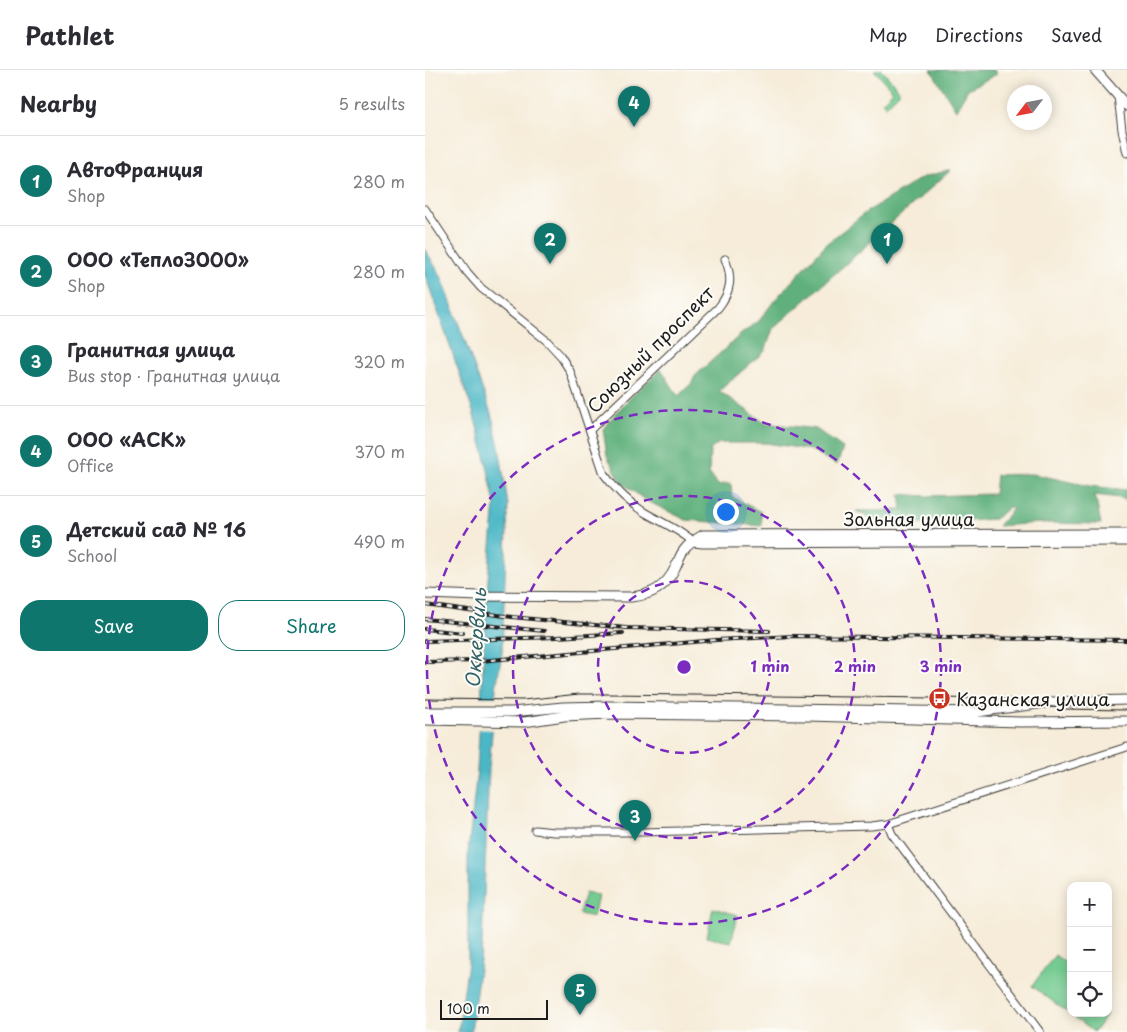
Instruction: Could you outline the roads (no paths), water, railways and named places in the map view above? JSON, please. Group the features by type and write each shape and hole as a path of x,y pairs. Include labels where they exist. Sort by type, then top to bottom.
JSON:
{"street":[{"path":"1095,70 1127,106"},
{"path":"1118,96 1127,153"},
{"path":"425,209 467,272 481,288 547,341 560,355 570,371 604,474 615,489 644,512 675,528 692,542 684,550 666,582 659,589 643,596 425,594"},
{"name":"Союзный проспект","path":"590,430 718,308 725,299 730,284 731,276 725,259"},
{"name":"Зольная улица","path":"692,542 703,535 1127,534"},
{"name":"Зольная улица","path":"692,542 1127,541"},
{"path":"425,712 512,712 618,706 977,712 1053,702 1127,700"},
{"path":"425,720 524,722 564,716 609,714 807,716 1021,722 1127,721"},
{"path":"535,830 554,832 635,832 888,824 1127,747"},
{"path":"888,824 892,834 1041,1032"}],"water":[{"path":"425,249 442,278 491,413 499,446 508,505 502,653 496,688 489,767 482,945 471,1032 458,1032 468,962 468,853 477,770 488,579 495,504 473,412 425,275"}],"tram line":[{"path":"425,699 523,700 579,694 1016,699 1062,709 1127,710"}],"railway":[{"path":"425,605 512,617 626,628 769,631"},
{"path":"425,619 544,631"},
{"path":"425,629 463,633"},
{"path":"425,641 623,633"},
{"path":"425,662 480,661 716,640 792,636 1127,640"}],"place":[{"name":"ООО «АСК»","path":"634,127"},
{"name":"ООО «Тепло3000»","path":"550,264"},
{"name":"АвтоФранция","path":"887,264"},
{"name":"Казанская улица","path":"940,698"},
{"name":"Гранитная улица","path":"635,841"},
{"name":"Детский сад № 16","path":"580,1015"}],"water label":[{"name":"Оккервиль","path":"475,638"}]}
